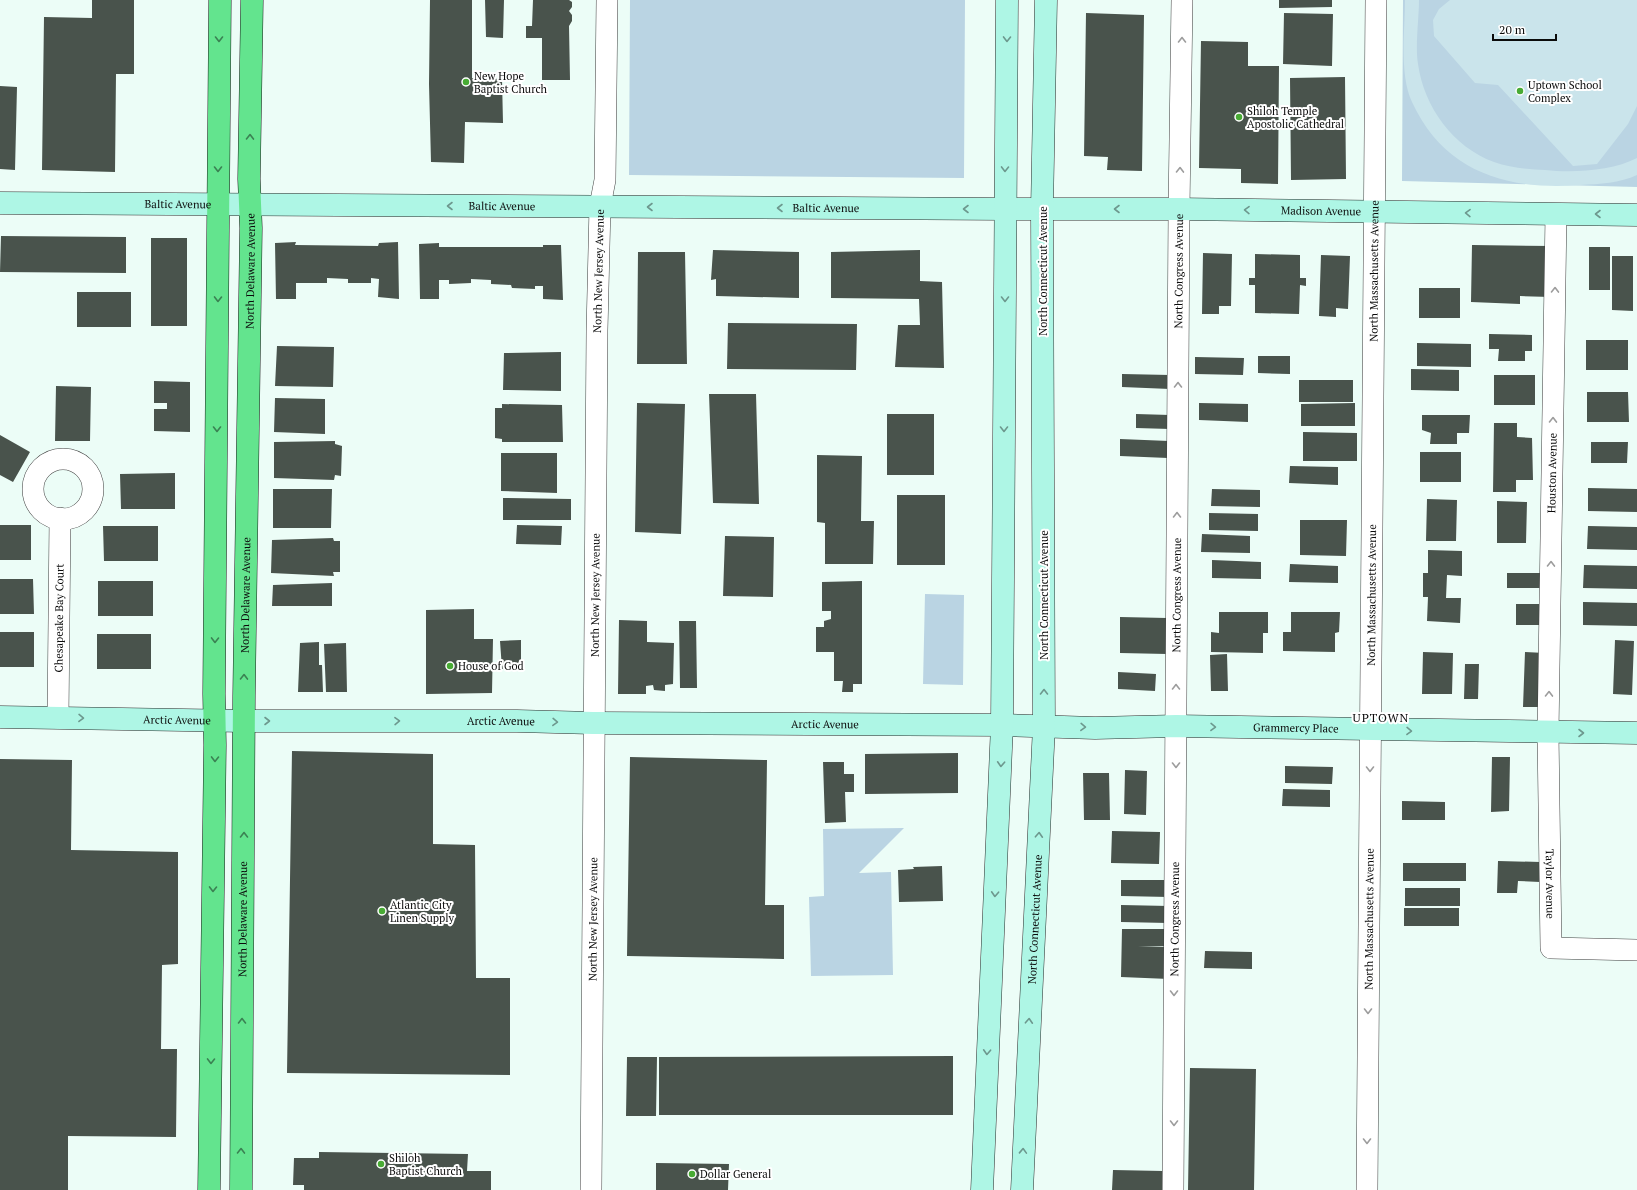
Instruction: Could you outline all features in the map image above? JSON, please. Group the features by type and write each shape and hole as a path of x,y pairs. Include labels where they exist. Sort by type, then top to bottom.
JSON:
{"highway":[{"path":"209,1190 215,720 220,0"},
{"name":"North Delaware Avenue","path":"240,1190 244,721 251,228 252,0"}],"street":[{"name":"North New Jersey Avenue","path":"591,1190 594,723 600,206 605,180 607,0"},
{"path":"982,1190 1002,725 1007,0"},
{"name":"North Connecticut Avenue","path":"1022,1190 1044,726 1042,209 1046,0"},
{"name":"North Congress Avenue","path":"1173,1190 1179,209 1182,0"},
{"name":"North Massachusetts Avenue","path":"1367,1190 1376,0"},
{"name":"Baltic Avenue","path":"0,203 1005,209"},
{"name":"Madison Avenue","path":"1005,209 1179,209 1637,215"},
{"name":"Houston Avenue","path":"1548,733 1556,214"},
{"name":"Chesapeake Bay Court","path":"58,718 60,518"},
{"name":"Arctic Avenue","path":"0,717 244,721 516,721 594,723 1002,725"},
{"name":"Grammercy Place","path":"1002,725 1095,728 1176,726 1548,733 1637,733"},
{"name":"Taylor Avenue","path":"1548,733 1551,948 1637,950"}],"shaded area":[{"path":"630,0 965,0 964,178 629,175"},
{"name":"Uptown School Complex","path":"1403,0 1637,0 1637,187 1402,181"},
{"path":"1405,0 1419,0 1417,57 1421,80 1427,95 1443,124 1466,146 1479,155 1506,166 1556,171 1592,170 1616,166 1637,158 1637,175 1609,183 1554,186 1528,184 1504,180 1481,172 1460,161 1442,145 1425,126 1412,102 1408,91 1404,66"},
{"path":"1450,0 1637,0 1637,106 1628,124 1597,164 1573,166 1498,85 1475,83 1434,36 1433,20 1439,9"},
{"path":"925,594 964,595 963,685 923,684"},
{"path":"904,828 859,873 891,872 893,975 811,976 809,897 824,896 823,829"}],"building":[{"path":"92,0 134,0 134,74 116,74 115,172 42,170 44,17 92,18"},
{"name":"New Hope Baptist Church","path":"430,0 472,0 472,78 502,79 503,123 465,122 464,163 431,162 429,84"},
{"path":"485,0 504,0 503,38 486,37"},
{"path":"533,0 569,0 572,2 572,7 569,11 572,15 572,21 569,26 570,80 542,80 542,38 526,38 526,26 532,26"},
{"path":"1279,0 1332,0 1332,7 1279,8"},
{"path":"1086,13 1144,15 1142,171 1107,170 1108,157 1084,156"},
{"path":"1284,13 1333,14 1332,66 1283,64"},
{"name":"Shiloh Temple Apostolic Cathedral","path":"1201,41 1248,42 1248,66 1279,66 1278,184 1241,183 1241,169 1199,168"},
{"path":"1345,77 1346,179 1291,180 1290,78"},
{"path":"0,86 17,87 15,170 0,169"},
{"path":"1,236 126,237 126,273 0,272"},
{"path":"151,238 187,238 187,326 151,326"},
{"path":"296,242 295,245 378,246 379,243 398,242 399,299 378,297 379,279 371,278 371,283 348,283 348,279 327,278 327,283 296,283 296,299 276,299 275,243"},
{"path":"439,243 439,247 543,247 543,245 561,245 563,300 543,299 543,286 535,286 535,289 512,288 511,285 491,284 491,280 471,279 471,283 449,284 449,280 439,280 439,299 420,299 419,244"},
{"path":"1472,245 1552,246 1551,297 1520,296 1520,304 1471,302"},
{"path":"1589,247 1610,247 1610,290 1589,290"},
{"path":"713,250 799,252 799,298 716,296 716,279 711,280"},
{"path":"920,250 920,281 942,282 944,368 895,367 898,325 920,325 919,299 831,298 831,252"},
{"path":"638,252 685,252 687,364 637,364"},
{"path":"1203,253 1232,254 1231,306 1219,306 1219,314 1202,314"},
{"path":"1255,254 1300,255 1300,278 1306,278 1306,286 1300,285 1299,314 1255,313 1255,285 1249,285 1249,278 1255,278"},
{"path":"1321,255 1350,256 1348,309 1336,308 1336,317 1319,316"},
{"path":"1612,256 1633,256 1633,311 1612,310"},
{"path":"1419,288 1460,288 1460,318 1419,318"},
{"path":"77,292 131,292 131,327 77,327"},
{"path":"728,323 857,324 856,370 727,369"},
{"path":"1489,334 1532,335 1532,351 1525,351 1525,361 1498,361 1499,349 1489,349"},
{"path":"1586,340 1628,340 1628,370 1586,370"},
{"path":"1417,343 1471,344 1471,367 1417,366"},
{"path":"277,346 334,347 333,387 275,386"},
{"path":"561,352 561,391 503,390 504,353"},
{"path":"1258,356 1290,356 1290,374 1258,373"},
{"path":"1195,357 1244,358 1243,375 1195,374"},
{"path":"1411,369 1459,370 1459,391 1411,390"},
{"path":"1122,374 1170,375 1170,389 1122,387"},
{"path":"1494,375 1535,375 1535,405 1494,405"},
{"path":"1299,380 1353,380 1353,402 1299,402"},
{"path":"154,381 190,382 190,432 154,431 154,409 167,409 167,403 154,403"},
{"path":"56,386 91,387 90,441 55,441"},
{"path":"1587,392 1628,392 1629,422 1587,422"},
{"path":"709,394 756,394 759,504 713,503"},
{"path":"275,398 325,399 325,434 274,432"},
{"path":"637,403 685,404 681,534 635,532"},
{"path":"1199,403 1248,404 1248,422 1199,420"},
{"path":"1355,403 1355,426 1301,426 1301,404"},
{"path":"502,404 562,405 563,442 502,442 502,439 495,438 495,408 502,408"},
{"path":"887,414 934,414 934,475 887,475"},
{"path":"1136,414 1170,415 1170,429 1136,428"},
{"path":"1422,415 1470,415 1469,433 1457,433 1457,444 1430,444 1431,433 1422,430"},
{"path":"1494,423 1517,423 1517,437 1532,438 1533,480 1516,480 1516,492 1493,492"},
{"path":"1303,432 1357,433 1357,461 1303,461"},
{"path":"0,435 30,452 13,482 0,475"},
{"path":"1120,439 1169,441 1168,458 1120,456"},
{"path":"335,441 335,444 342,446 341,476 335,475 334,480 274,478 274,442"},
{"path":"1591,442 1628,442 1627,463 1591,463"},
{"path":"1420,452 1461,452 1461,482 1420,482"},
{"path":"501,453 557,453 557,493 501,491"},
{"path":"817,455 862,456 861,521 874,521 873,564 825,564 825,523 817,522"},
{"path":"1290,466 1338,467 1338,485 1289,483"},
{"path":"175,473 175,509 121,509 120,474"},
{"path":"1588,488 1637,489 1637,512 1588,511"},
{"path":"273,489 332,489 331,528 273,528"},
{"path":"1212,489 1260,490 1260,507 1211,506"},
{"path":"897,495 945,495 945,565 897,565"},
{"path":"503,498 571,499 571,520 503,520"},
{"path":"1427,499 1457,500 1456,541 1426,541"},
{"path":"1497,501 1527,502 1526,543 1497,543"},
{"path":"1209,513 1258,514 1258,531 1209,530"},
{"path":"1300,520 1347,520 1346,556 1300,555"},
{"path":"0,525 31,525 31,560 0,560"},
{"path":"517,525 562,526 561,545 516,544"},
{"path":"103,526 158,526 158,561 104,561"},
{"path":"1588,526 1637,527 1637,550 1587,549"},
{"path":"1202,534 1250,536 1250,553 1201,552"},
{"path":"725,536 774,537 773,597 723,596"},
{"path":"333,538 334,541 340,541 340,572 333,572 334,576 271,573 272,540"},
{"path":"1428,550 1462,551 1462,576 1447,575 1446,598 1461,598 1460,623 1427,621 1428,597 1423,597 1423,573 1428,573"},
{"path":"1212,560 1261,562 1261,579 1212,578"},
{"path":"1290,564 1338,566 1338,583 1289,582"},
{"path":"1584,565 1637,566 1637,589 1583,588"},
{"path":"1507,573 1543,573 1543,588 1507,588"},
{"path":"0,579 33,579 34,614 0,614"},
{"path":"98,581 153,581 153,616 98,616"},
{"path":"862,581 862,684 853,684 853,692 842,692 843,681 834,681 834,652 816,652 816,627 824,627 824,621 831,619 831,611 822,611 822,582"},
{"path":"332,583 332,606 272,606 273,585"},
{"path":"1583,602 1637,603 1637,626 1583,625"},
{"path":"1516,604 1544,604 1544,625 1516,625"},
{"name":"House of God","path":"474,609 474,639 493,639 492,693 426,694 426,610"},
{"path":"1219,612 1268,612 1268,633 1263,633 1263,653 1211,652 1211,632 1219,633"},
{"path":"1291,612 1340,612 1339,632 1335,633 1335,652 1283,651 1283,632 1291,632"},
{"path":"1120,617 1167,618 1167,654 1120,653"},
{"path":"619,620 647,621 647,642 674,643 673,684 665,685 665,691 654,690 653,685 646,686 646,694 618,694"},
{"path":"679,621 696,621 697,688 680,688"},
{"path":"0,632 34,632 34,667 0,667"},
{"path":"97,634 151,634 151,669 97,669"},
{"path":"521,640 521,670 502,669 500,641"},
{"path":"1615,640 1634,641 1632,695 1613,694"},
{"path":"319,642 319,665 322,665 323,692 298,692 300,643"},
{"path":"346,643 347,692 326,692 324,644"},
{"path":"1423,652 1453,653 1452,694 1422,694"},
{"path":"1525,652 1545,653 1543,707 1523,707"},
{"path":"1227,654 1228,691 1211,691 1210,655"},
{"path":"1465,664 1479,664 1478,699 1464,699"},
{"path":"1118,672 1156,674 1155,691 1118,689"},
{"name":"Atlantic City Linen Supply","path":"292,751 433,754 433,844 475,845 476,978 510,978 510,1075 287,1073"},
{"path":"958,753 958,793 865,794 865,754"},
{"path":"630,757 767,760 765,905 784,905 784,959 627,956"},
{"path":"1492,757 1510,757 1509,811 1491,812"},
{"path":"0,759 72,760 71,850 178,852 178,964 162,965 161,1049 177,1049 176,1137 68,1136 68,1190 0,1190"},
{"path":"823,762 844,762 844,774 854,774 854,792 845,792 846,822 825,823"},
{"path":"1285,766 1333,767 1332,784 1285,783"},
{"path":"1125,770 1147,771 1146,815 1124,814"},
{"path":"1083,773 1109,773 1110,820 1084,820"},
{"path":"1283,789 1330,790 1330,807 1282,806"},
{"path":"1402,801 1445,802 1445,820 1402,820"},
{"path":"1112,831 1160,832 1159,864 1111,863"},
{"path":"1498,861 1540,862 1540,882 1518,881 1517,893 1497,893"},
{"path":"1403,863 1466,863 1466,881 1403,881"},
{"path":"942,866 943,901 899,902 898,870 914,869 913,867"},
{"path":"1121,880 1169,880 1169,897 1121,896"},
{"path":"1405,888 1460,888 1460,906 1405,906"},
{"path":"1121,905 1169,906 1168,923 1121,922"},
{"path":"1404,908 1459,908 1459,926 1404,926"},
{"path":"1122,929 1170,929 1170,946 1138,946 1170,947 1169,979 1121,977"},
{"path":"1205,951 1252,952 1252,969 1204,968"},
{"path":"953,1056 953,1115 659,1115 659,1057"},
{"path":"627,1057 657,1057 656,1116 626,1116"},
{"path":"1190,1068 1256,1069 1254,1190 1188,1190"},
{"name":"Shiloh Baptist Church","path":"319,1152 468,1154 467,1171 491,1171 491,1190 304,1190 304,1185 293,1185 294,1158 319,1158"},
{"name":"Dollar General","path":"656,1163 729,1164 728,1190 656,1190"},
{"path":"1113,1170 1163,1171 1162,1190 1112,1190"}],"place":[{"name":"New Hope Baptist Church","path":"466,82"},
{"name":"Uptown School Complex","path":"1520,91"},
{"name":"Shiloh Temple Apostolic Cathedral","path":"1239,117"},
{"name":"House of God","path":"450,666"},
{"name":"Atlantic City Linen Supply","path":"382,911"},
{"name":"Shiloh Baptist Church","path":"381,1164"},
{"name":"Dollar General","path":"692,1174"}],"district":[{"name":"UPTOWN","path":"1381,718"}]}
